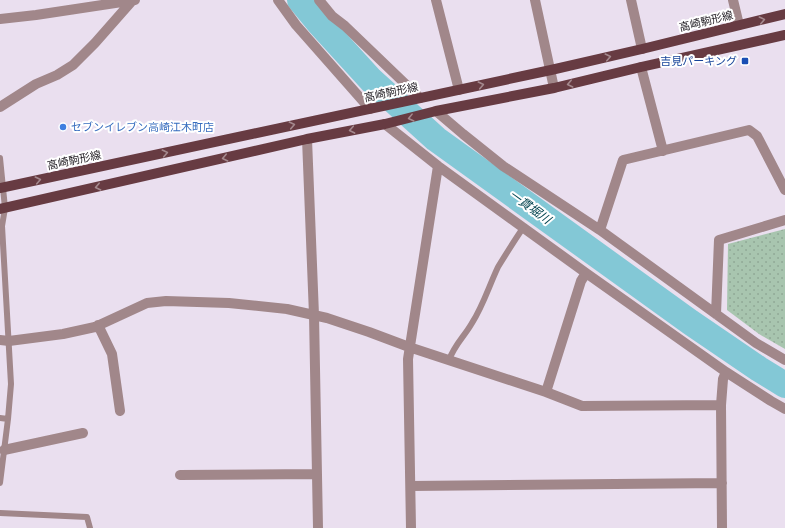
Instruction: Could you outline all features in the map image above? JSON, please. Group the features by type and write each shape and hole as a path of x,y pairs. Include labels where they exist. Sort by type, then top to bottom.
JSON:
{"main road":[{"name":"高崎駒形線","path":"1,188 551,70 785,14"},
{"path":"2,208 307,139 554,88 785,35"}],"street":[{"path":"0,19 134,0"},
{"path":"0,107 36,84 73,65 134,0"},
{"path":"278,0 296,25 373,108"},
{"path":"319,0 332,16 345,26 418,98"},
{"path":"329,0 332,16"},
{"path":"436,0 459,90"},
{"path":"535,0 554,88"},
{"path":"631,0 642,49"},
{"path":"733,0 739,25"},
{"path":"641,67 663,151"},
{"path":"434,112 503,166 600,230 756,343 785,360"},
{"path":"388,123 438,166 523,228 726,372 785,409"},
{"path":"600,230 623,160 749,130 757,136 785,190"},
{"path":"307,139 314,315 318,528"},
{"path":"411,528 408,359 438,166"},
{"path":"716,314 719,240 785,220"},
{"path":"546,392 582,281 586,273"},
{"path":"5,341 63,334 98,325 147,303 166,301 266,306 327,318 409,347 546,392 582,406 720,405"},
{"path":"98,325 112,354 120,412"},
{"path":"722,528 720,405 723,379 726,372"},
{"path":"4,450 82,433"},
{"path":"180,475 317,474"},
{"path":"411,486 722,483"}],"lane":[{"path":"0,158 5,341 12,384 0,484"},
{"path":"449,360 453,350 472,323 490,288 498,268 523,228"},
{"path":"0,418 8,419"},
{"path":"0,513 87,517 90,528"}],"green space":[{"path":"785,229 785,349 759,334 727,310 728,244"}],"waterway":[{"name":"一貫堀川","path":"300,0 371,80 436,139 690,322 785,385"}],"place":[{"name":"吉見パーキング","path":"745,61"},
{"name":"セブンイレブン高崎江木町店","path":"63,127"}]}
